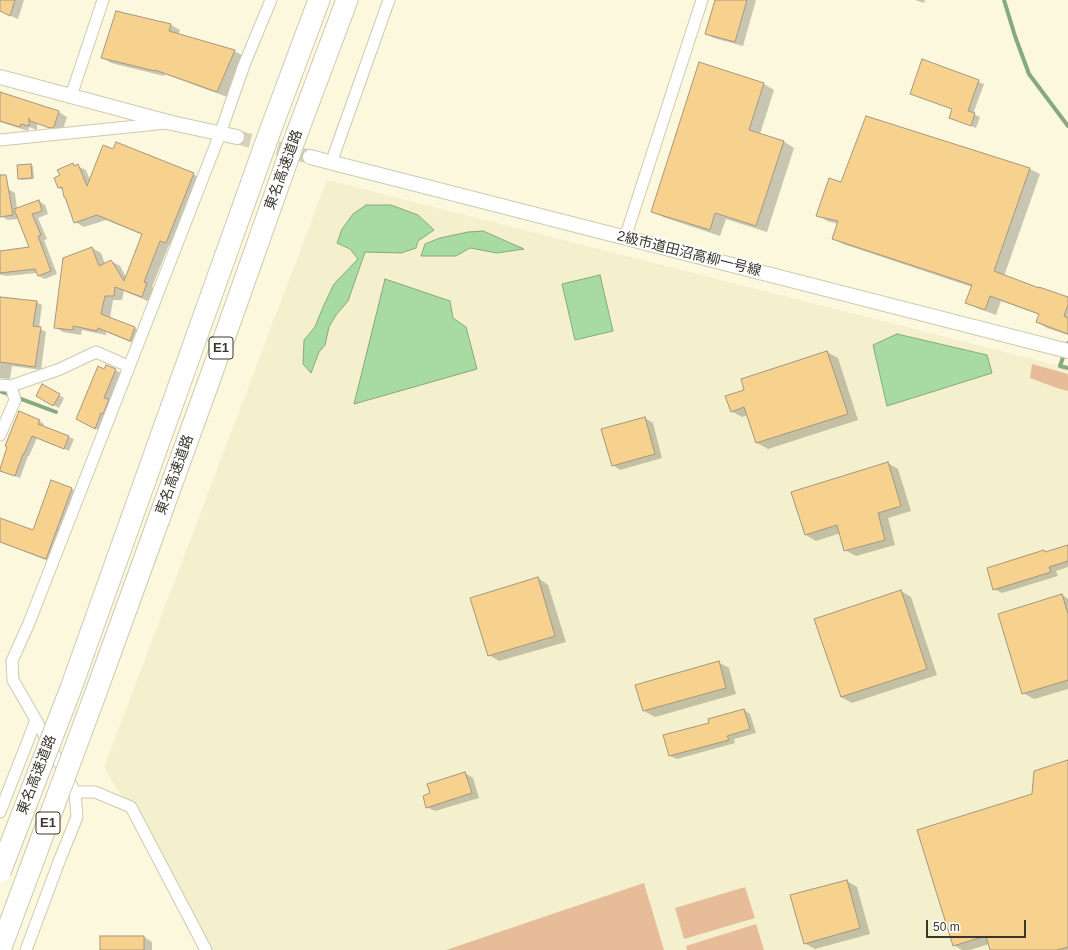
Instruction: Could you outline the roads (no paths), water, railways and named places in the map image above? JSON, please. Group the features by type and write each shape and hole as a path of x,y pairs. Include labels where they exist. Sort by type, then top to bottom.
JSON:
{"highway":[{"name":"東名高速道路","path":"0,872 71,688 261,156 319,0"},
{"name":"東名高速道路","path":"0,950 95,695 212,374 293,144 347,0"}],"street":[{"path":"71,96 103,0"},
{"path":"26,950 60,859 78,817 75,792 13,680 12,661 29,623 128,366 220,134 244,65 271,0"},
{"path":"331,163 389,0"},
{"path":"625,238 702,0"},
{"path":"0,77 172,123 237,137"},
{"path":"0,140 172,123"},
{"name":"2級市道田沼高柳一号線","path":"310,157 1068,351"},
{"path":"0,435 14,400 5,385 60,369 96,352 128,366"},
{"path":"0,812 3,796 36,720"},
{"path":"75,792 95,792 131,807 206,950"}],"waterway":[{"path":"1004,0 1029,74 1068,126"},
{"path":"1068,343 1060,366 1068,368"},
{"path":"0,391 56,412"}],"tunnel":[{"path":"237,137 310,157"}]}
